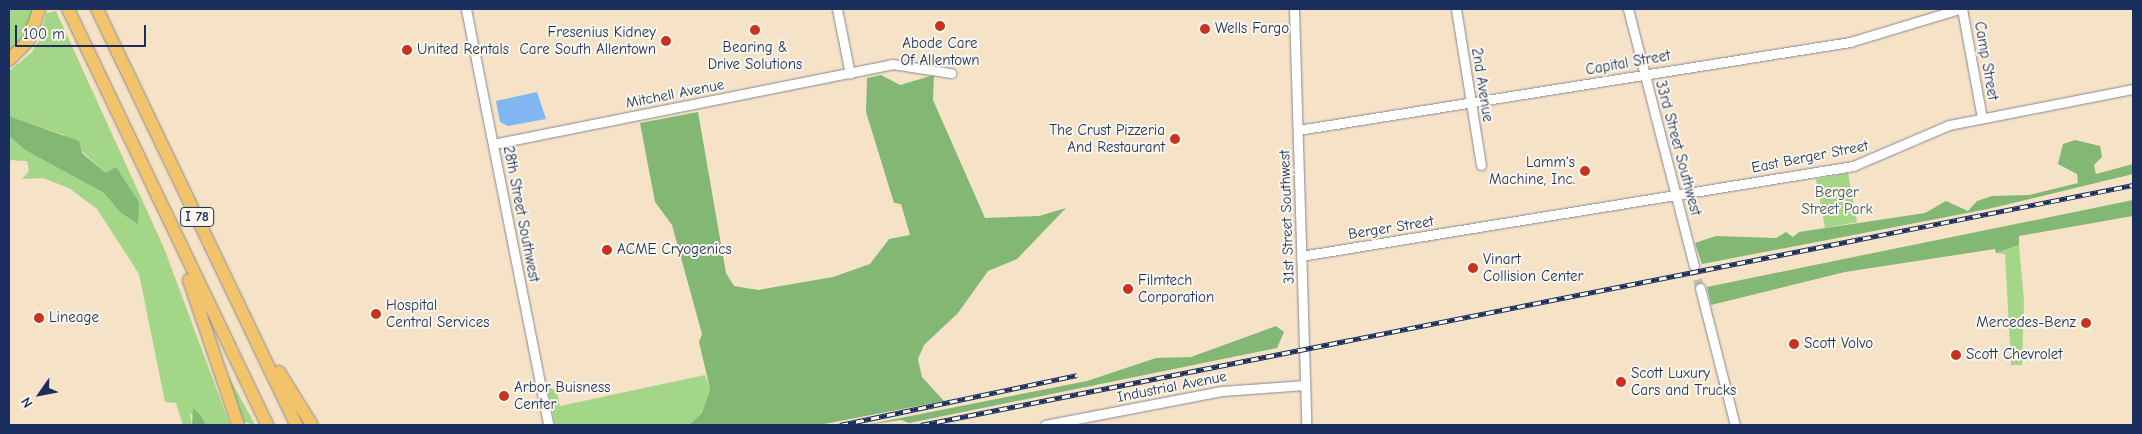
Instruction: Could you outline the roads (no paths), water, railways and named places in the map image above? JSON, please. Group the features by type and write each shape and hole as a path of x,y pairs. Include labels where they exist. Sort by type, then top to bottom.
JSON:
{"highway":[{"path":"9,60 29,40 39,9"},
{"name":"I 78","path":"68,9 267,425"},
{"name":"I 78","path":"97,9 296,425"},
{"path":"162,205 227,384 238,425"},
{"path":"248,322 312,425"}],"street":[{"name":"28th Street Southwest","path":"466,9 548,425"},
{"path":"837,9 850,74"},
{"name":"31st Street Southwest","path":"1294,9 1306,425"},
{"name":"2nd Avenue","path":"1456,9 1481,165"},
{"name":"33rd Street Southwest","path":"1628,9 1694,266"},
{"name":"Capital Street","path":"1298,130 1850,42 1961,9"},
{"name":"Camp Street","path":"1961,9 1982,118"},
{"name":"Mitchell Avenue","path":"493,144 850,74 892,64 952,73"},
{"name":"East Berger Street","path":"1485,226 1853,166 1935,130 1982,118 2133,89"},
{"name":"Berger Street","path":"1301,256 1485,226"},
{"path":"1700,288 1736,425"},
{"name":"Industrial Avenue","path":"1045,425 1222,391 1305,386"}],"water":[{"path":"537,92 546,119 508,126 500,122 496,101"}],"tunnel":[{"path":"1694,266 1700,288"}],"railway":[{"path":"921,425 2133,185"},
{"path":"840,425 1077,375"}],"place":[{"name":"Abode Care Of Allentown","path":"940,26"},
{"name":"Wells Fargo","path":"1205,29"},
{"name":"Bearing & Drive Solutions","path":"755,30"},
{"name":"Fresenius Kidney Care South Allentown","path":"666,41"},
{"name":"United Rentals","path":"407,50"},
{"name":"The Crust Pizzeria And Restaurant","path":"1175,139"},
{"name":"Lamm's Machine, Inc.","path":"1585,171"},
{"name":"ACME Cryogenics","path":"607,250"},
{"name":"Vinart Collision Center","path":"1473,268"},
{"name":"Filmtech Corporation","path":"1128,289"},
{"name":"Hospital Central Services","path":"376,314"},
{"name":"Lineage","path":"39,318"},
{"name":"Mercedes-Benz","path":"2086,323"},
{"name":"Scott Volvo","path":"1794,344"},
{"name":"Scott Chevrolet","path":"1956,355"},
{"name":"Scott Luxury Cars and Trucks","path":"1621,382"},
{"name":"Arbor Buisness Center","path":"504,396"}],"park label":[{"name":"Berger Street Park","path":"1837,200"}]}
